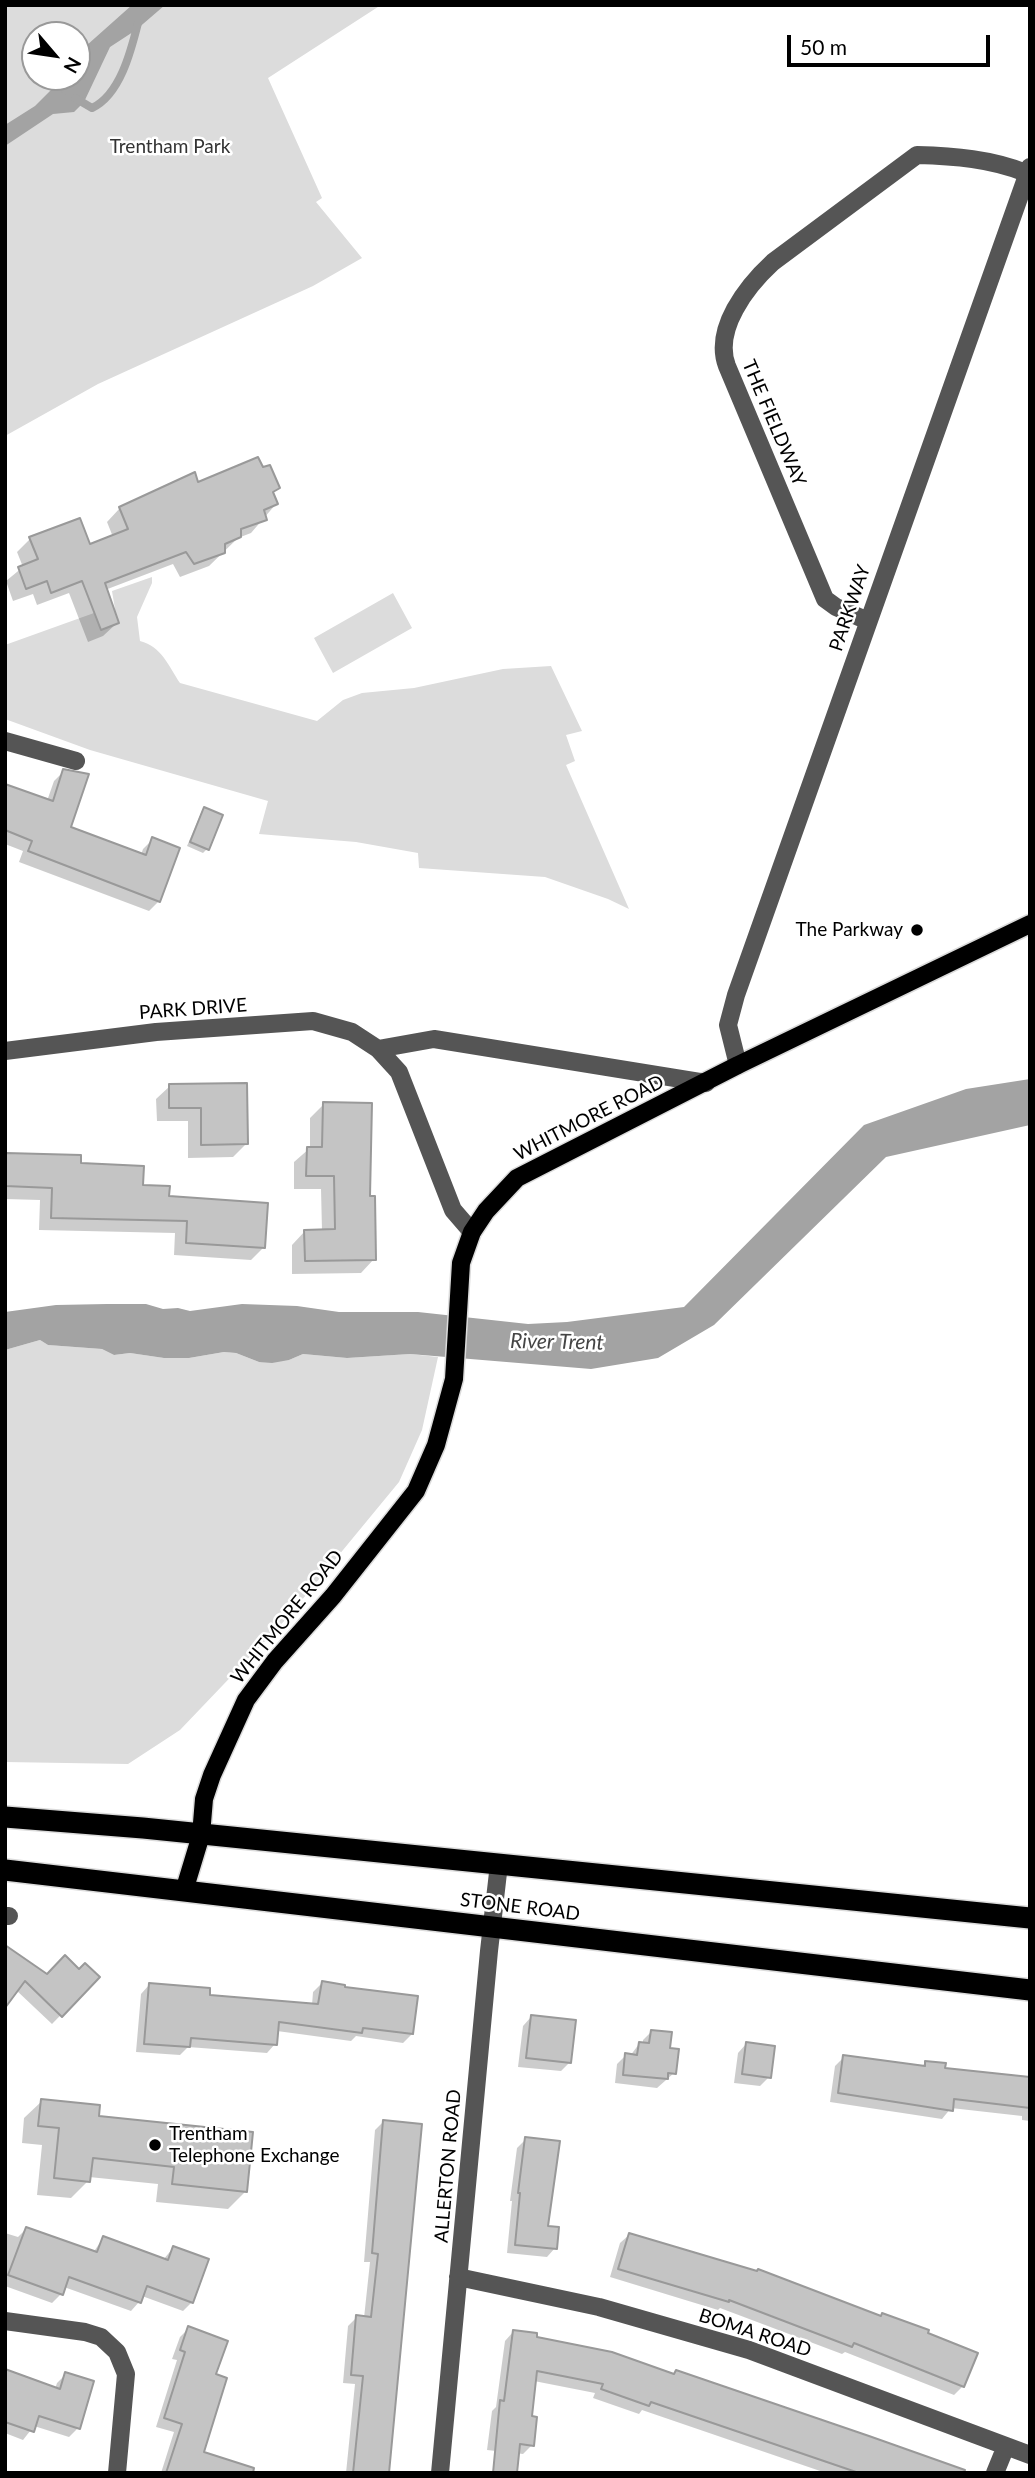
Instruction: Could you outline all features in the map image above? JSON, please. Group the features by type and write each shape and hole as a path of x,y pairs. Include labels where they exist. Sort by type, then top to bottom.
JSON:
{"highway":[{"name":"STONE ROAD","path":"5,1816 1030,1918"},
{"name":"STONE ROAD","path":"5,1870 1030,1990"}],"main road":[{"name":"WHITMORE ROAD","path":"184,1891 201,1835 204,1799 246,1700 275,1661 333,1596 416,1491 436,1445 454,1379 456,1306 461,1263 472,1231 486,1211 517,1178 738,1065 1030,923"}],"street":[{"name":"THE FIELDWAY","path":"868,621 836,607 825,599 727,366 722,344 740,298 753,281 773,262 917,155 967,159 1028,170"},
{"name":"PARKWAY","path":"738,1065 729,1025 736,995 1028,170"},
{"path":"5,741 76,761"},
{"name":"PARK DRIVE","path":"5,1051 156,1031 313,1021 352,1032 378,1049 399,1072 453,1210 472,1231"},
{"path":"378,1049 433,1040 706,1083"},
{"name":"ALLERTON ROAD","path":"440,2473 499,1864"},
{"name":"BOMA ROAD","path":"458,2277 599,2307 749,2350 1030,2455"},
{"path":"5,2321 85,2332 101,2337 117,2352 126,2374 117,2473"},
{"path":"995,2473 1006,2446"}],"green space":[{"name":"Trentham Park","path":"5,5 381,5 268,78 322,198 316,202 362,258 313,286 98,384 5,436"},
{"path":"152,577 152,583 137,617 140,641 159,652 180,683 317,721 343,700 362,693 414,688 503,669 551,666 582,731 566,735 575,761 566,765 629,909 545,877 419,868 418,853 356,842 259,834 268,801 90,750 5,719 5,645 94,613 99,619 115,609 112,591"},
{"path":"393,593 412,628 333,673 314,638"},
{"path":"40,1340 48,1345 102,1349 114,1355 130,1353 164,1358 189,1358 224,1352 236,1353 259,1362 289,1360 303,1354 347,1358 410,1354 438,1357 422,1430 399,1482 287,1618 180,1730 128,1764 5,1762 5,1350"}],"water":[{"path":"132,5 165,5 136,30 110,47 91,87 91,42"},
{"path":"50,91 89,91 84,102 74,112 53,114 5,146 5,125 35,106"},
{"name":"River Trent","path":"1030,1079 1030,1125 886,1157 714,1325 658,1358 591,1369 410,1354 347,1358 303,1354 272,1363 224,1352 189,1358 164,1358 130,1353 114,1355 102,1349 48,1345 40,1340 5,1350 5,1312 56,1305 146,1304 163,1309 178,1308 190,1311 242,1304 297,1306 339,1312 418,1312 528,1324 567,1322 684,1307 864,1125 966,1089"}],"building":[{"path":"258,457 263,467 270,465 280,488 273,492 278,504 264,510 267,520 241,529 241,537 225,544 225,553 194,564 186,552 105,583 119,623 101,630 82,581 51,593 47,581 26,589 18,567 38,559 29,537 80,518 90,544 128,529 119,507 195,472 198,482"},
{"path":"63,769 89,774 71,827 146,855 152,837 180,848 160,902 28,851 32,841 5,830 5,784 53,801"},
{"path":"204,807 223,815 209,850 190,842"},
{"path":"247,1083 248,1144 201,1145 201,1108 169,1108 169,1084"},
{"path":"323,1102 372,1103 370,1196 375,1196 376,1260 305,1261 304,1230 335,1229 334,1176 306,1176 307,1147 322,1147"},
{"path":"6,1153 81,1155 81,1163 144,1166 143,1185 170,1186 169,1196 268,1203 265,1248 186,1243 187,1221 51,1218 52,1188 5,1186"},
{"path":"5,1945 47,1974 65,1955 79,1969 85,1963 100,1977 62,2017 25,1981 5,2008"},
{"path":"322,1981 345,1987 418,1996 413,2034 363,2028 362,2033 279,2022 277,2045 191,2038 190,2047 144,2044 149,1983 210,1988 210,1995 318,2004"},
{"path":"531,2015 576,2020 571,2063 526,2058"},
{"path":"651,2030 672,2032 670,2048 679,2049 676,2074 668,2073 668,2079 623,2075 625,2053 637,2055 639,2042 649,2043"},
{"path":"746,2042 775,2046 771,2078 742,2074"},
{"path":"843,2055 925,2066 925,2061 946,2063 945,2068 1030,2077 1030,2108 954,2099 953,2111 838,2093"},
{"name":"Trentham Telephone Exchange","path":"41,2099 100,2105 99,2116 253,2132 247,2192 172,2184 174,2167 93,2158 90,2182 54,2178 59,2128 38,2126"},
{"path":"383,2120 422,2124 389,2473 353,2473 363,2376 351,2375 356,2315 371,2317 378,2254 372,2253"},
{"path":"525,2137 560,2141 548,2226 559,2227 557,2249 515,2245"},
{"path":"26,2227 97,2252 103,2236 168,2260 173,2246 209,2259 193,2303 147,2286 141,2303 69,2277 63,2295 8,2275"},
{"path":"629,2233 757,2271 758,2269 881,2316 882,2313 929,2330 928,2333 978,2353 964,2387 854,2343 852,2347 729,2300 618,2269"},
{"path":"188,2326 228,2341 216,2374 227,2378 204,2452 254,2468 253,2473 166,2473 182,2424 164,2418 185,2352 180,2350"},
{"path":"513,2330 537,2333 537,2337 612,2352 674,2374 676,2370 965,2470 964,2473 859,2473 651,2402 649,2406 601,2389 603,2384 537,2371 532,2416 537,2417 534,2446 520,2444 517,2473 493,2473 500,2400 504,2401"},
{"path":"5,2369 60,2389 65,2372 94,2381 80,2429 39,2416 34,2432 5,2422"}],"waterway":[{"path":"75,98 92,108 110,93 123,71 138,23"}],"place":[{"name":"The Parkway","path":"917,930"},
{"name":"Trentham Telephone Exchange","path":"155,2145"}]}
